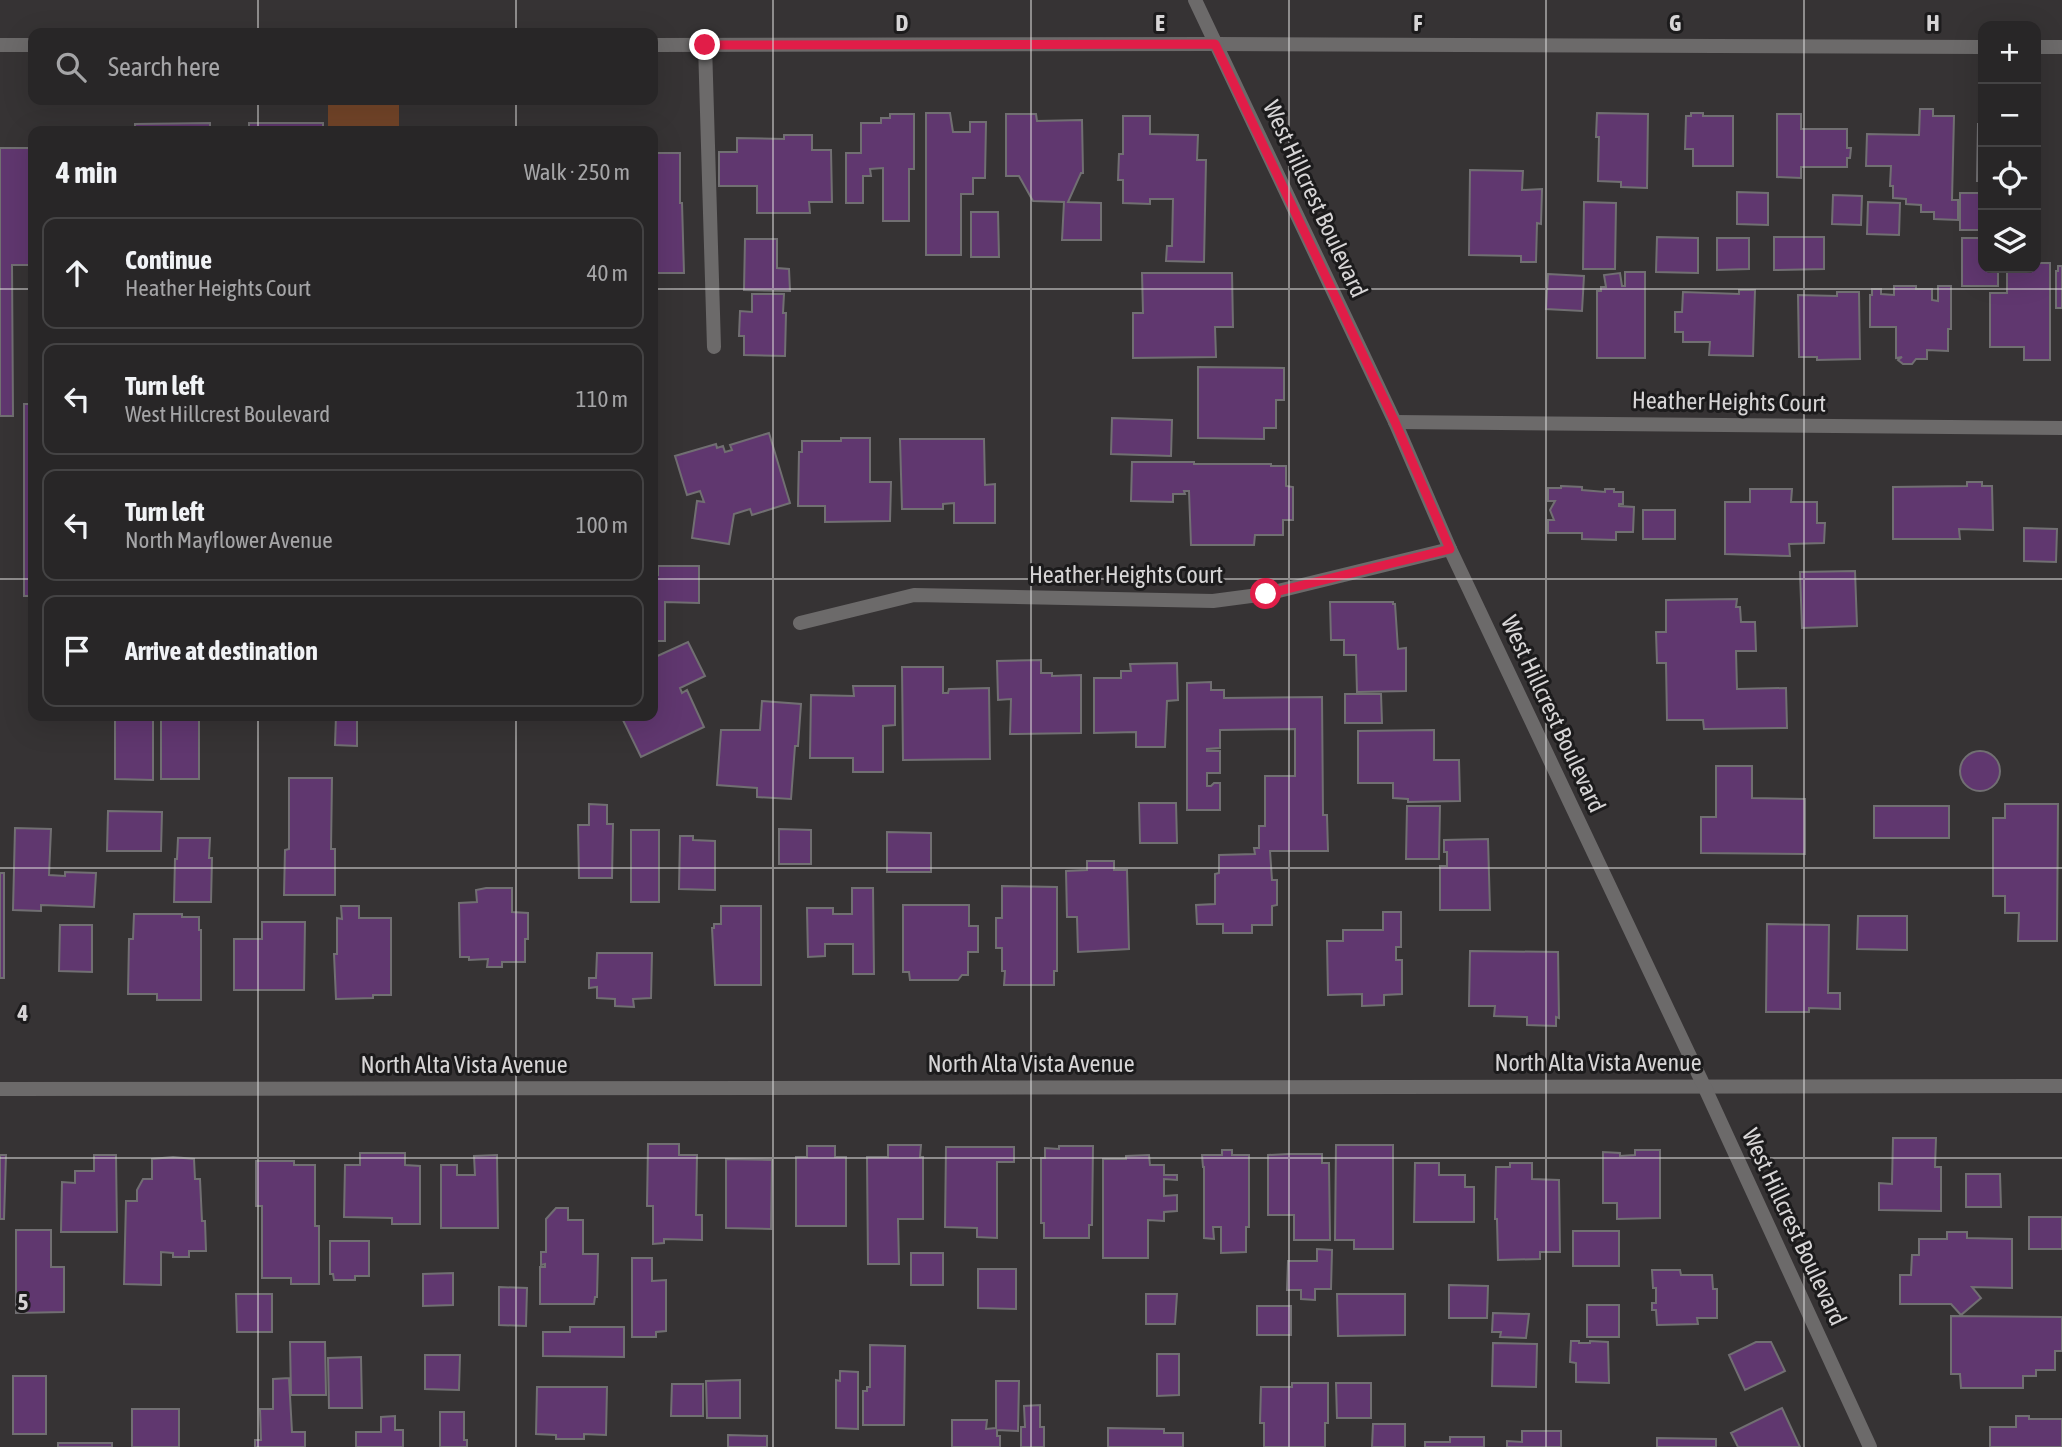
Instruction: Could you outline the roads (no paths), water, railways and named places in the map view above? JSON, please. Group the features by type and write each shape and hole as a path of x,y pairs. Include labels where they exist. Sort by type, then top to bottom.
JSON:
{"street":[{"name":"West Hillcrest Boulevard","path":"1195,0 1395,422 1450,549 1704,1086 1870,1447"},
{"path":"0,45 28,45"},
{"path":"658,45 1978,47"},
{"path":"705,45 714,346"},
{"path":"2041,47 2062,47"},
{"name":"Heather Heights Court","path":"1395,422 2062,428"},
{"name":"Heather Heights Court","path":"800,623 914,595 1213,601 1266,594 1450,549"},
{"name":"North Alta Vista Avenue","path":"0,1089 2062,1086"}]}
